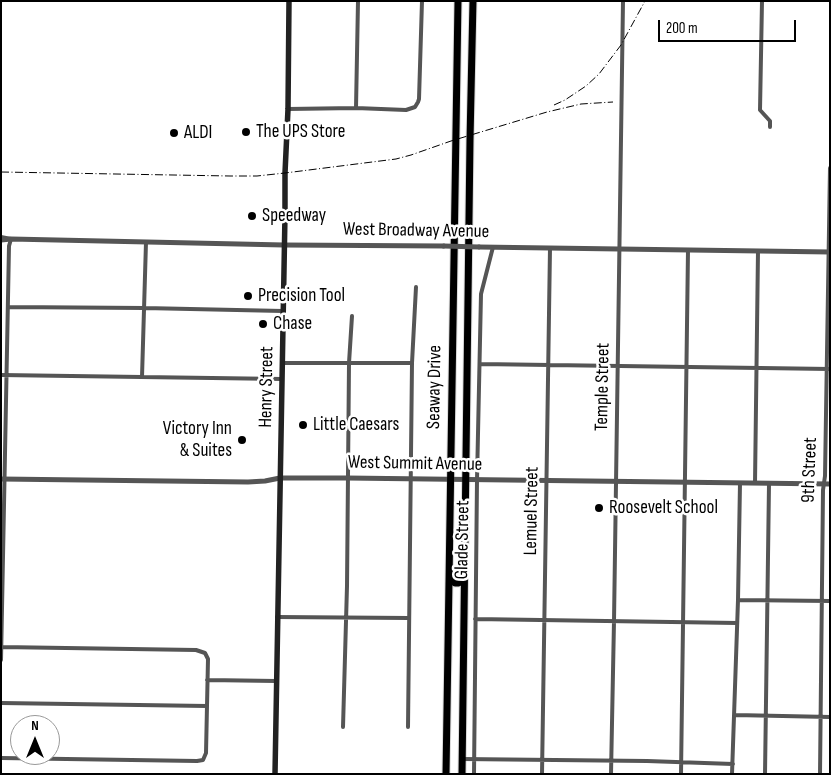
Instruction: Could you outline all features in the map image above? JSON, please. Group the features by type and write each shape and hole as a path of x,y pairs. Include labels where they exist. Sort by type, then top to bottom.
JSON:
{"highway":[{"path":"460,1 462,38 468,40 472,34"},
{"name":"Seaway Drive","path":"446,774 460,1"},
{"name":"Seaway Drive","path":"462,774 464,480 473,1"},
{"path":"452,381 458,378 463,382 464,480"},
{"path":"450,495 453,506 453,581 460,582 464,574"}],"main road":[{"name":"Henry Street","path":"275,774 289,1"}],"street":[{"path":"356,108 358,1"},
{"path":"288,109 356,108 406,110 415,107 419,99 422,1"},
{"name":"Temple Street","path":"611,774 622,1"},
{"path":"762,1 760,110 770,121 770,127"},
{"name":"9th Street","path":"820,774 822,601 827,484 830,168"},
{"name":"West Broadway Avenue","path":"1,239 284,245 829,252"},
{"path":"1,660 3,479 10,239"},
{"path":"142,377 146,242"},
{"name":"Glade Street","path":"474,774 477,480 482,294 484,278 493,247"},
{"name":"Lemuel Street","path":"542,774 550,248"},
{"path":"681,774 688,250"},
{"path":"755,484 758,251"},
{"path":"408,727 412,364 416,287"},
{"path":"2,300 8,300"},
{"path":"8,307 283,311"},
{"path":"342,727 347,586 349,362 352,316"},
{"path":"282,363 349,362 412,364"},
{"path":"480,364 828,369"},
{"path":"1,375 282,379"},
{"name":"West Summit Avenue","path":"3,479 259,482 280,478 348,478 827,484"},
{"path":"732,774 740,483"},
{"path":"765,774 769,484"},
{"path":"738,600 830,601"},
{"path":"277,617 409,618"},
{"path":"475,619 737,623"},
{"path":"1,647 201,651 207,655 208,659 206,753 203,760 1,758"},
{"path":"207,680 276,681"},
{"path":"1,703 207,706"},
{"path":"734,715 830,717"},
{"path":"462,759 611,760 733,764"}],"railway":[{"path":"554,105 586,86 599,74 621,45 645,1"},
{"path":"1,172 230,176 285,173 396,159 547,112 581,104 613,102"}],"place":[{"name":"The UPS Store","path":"246,132"},
{"name":"ALDI","path":"174,133"},
{"name":"Speedway","path":"252,216"},
{"name":"Precision Tool","path":"248,296"},
{"name":"Chase","path":"263,324"},
{"name":"Little Caesars","path":"303,425"},
{"name":"Victory Inn & Suites","path":"242,440"},
{"name":"Roosevelt School","path":"599,508"}]}
